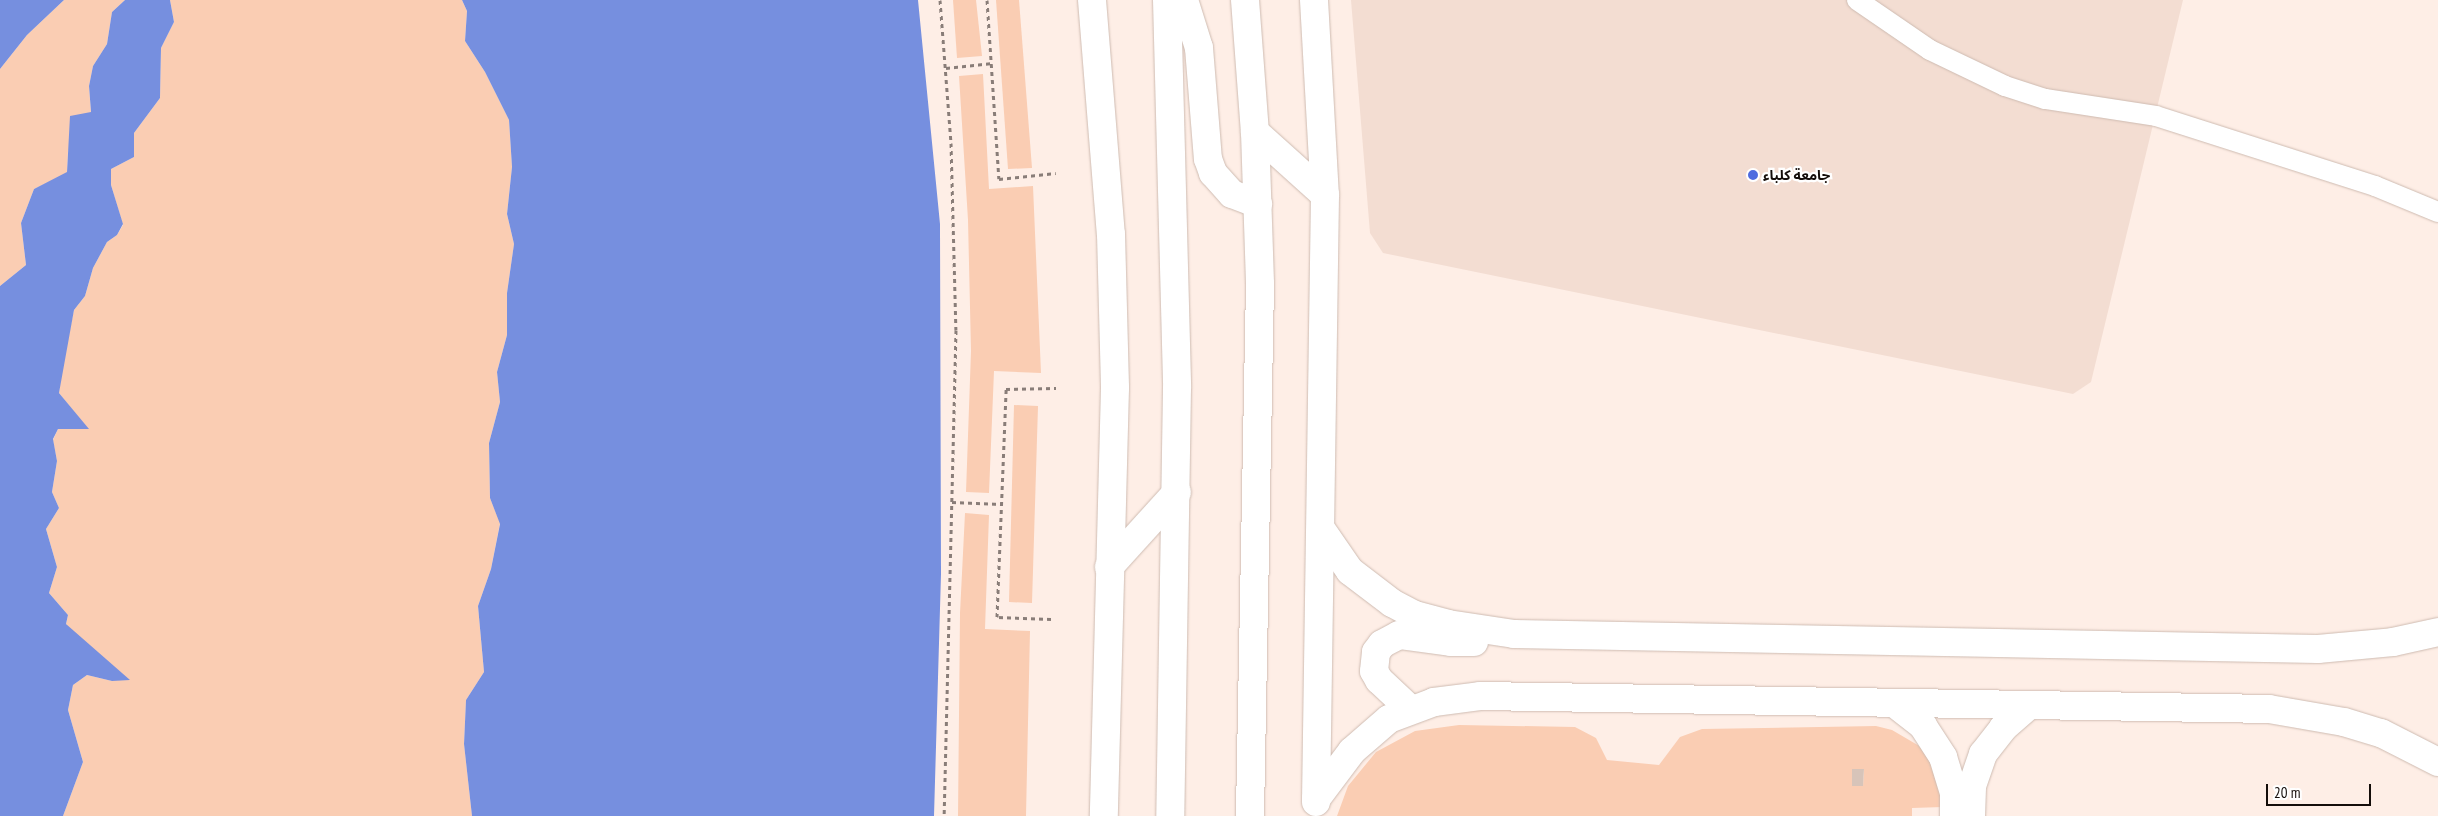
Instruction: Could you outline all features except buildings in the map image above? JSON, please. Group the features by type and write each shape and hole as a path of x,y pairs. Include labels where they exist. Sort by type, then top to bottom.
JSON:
{"main road":[{"path":"1092,0 1111,234 1115,388 1104,816"},
{"path":"1167,0 1176,261 1177,492 1170,816"},
{"path":"1184,0 1199,48 1208,159 1213,173 1232,194 1258,204"},
{"path":"1245,0 1256,132 1260,293 1250,816"},
{"path":"1314,0 1325,196 1316,808"},
{"path":"1256,132 1325,196"},
{"path":"1110,567 1177,492"},
{"path":"1321,529 1350,571 1392,603 1415,614 1448,624 1514,634 2318,649 2393,642 2438,632"},
{"path":"1410,709 1379,680 1374,671 1376,652 1390,637 1399,635 1465,642 1514,634"},
{"path":"1316,808 1338,767 1370,734 1410,709 1434,702 1480,696 2269,709 2307,713 2381,733 2438,762"},
{"path":"1894,703 1923,726 1943,757 1954,793 1954,816"},
{"path":"1971,816 1972,786 1983,754 2004,728 2029,705"}],"lane":[{"path":"1857,0 1930,50 2005,86 2045,99 2156,116 2375,186 2438,212"}],"path":[{"path":"940,0 946,68 956,330 944,816"},
{"path":"987,0 993,64 999,179 1056,174"},
{"path":"946,68 993,64"},
{"path":"1051,619 998,617 1006,389 1056,388"},
{"path":"952,502 1002,504"}],"shaded area":[{"path":"64,0 125,0 112,12 107,44 93,66 89,86 91,113 68,151 67,173 34,189 21,223 26,265 0,286 0,69 27,35"},
{"path":"170,0 462,0 467,11 465,41 485,72 509,120 512,167 507,214 514,244 507,293 507,335 497,372 500,402 489,443 490,498 500,523 491,569 478,606 484,672 466,700 464,744 472,816 63,816 83,762 68,710 73,685 87,675 112,681 66,624 68,615 49,593 57,567 46,529 59,508 52,492 57,461 53,440 58,429 88,429 59,393 62,367 74,310 85,296 93,268 107,242 117,235 123,225 111,185 111,169 134,157 134,133 160,98 161,48 174,22"},
{"path":"953,0 976,0 982,56 957,58"},
{"path":"996,0 1019,0 1032,168 1008,169"},
{"name":"جامعة كلباء","path":"1351,0 2183,0 2091,382 2073,394 1383,253 1370,233"},
{"path":"983,74 989,189 1033,186 1041,373 994,371 989,493 966,492 971,351 968,220 959,76"},
{"path":"1014,405 1038,406 1032,603 1009,602"},
{"path":"965,513 989,515 985,629 1030,631 1026,816 958,816 960,613"},
{"path":"1459,725 1575,727 1596,738 1607,760 1659,765 1680,737 1702,729 1876,726 1892,730 1921,747 1939,774 1943,807 1912,808 1912,816 1337,816 1348,786 1376,752 1415,731","holes":["1852,769 1864,769 1863,786 1852,786"]}],"water":[{"path":"0,0 64,0 27,35 0,69"},
{"path":"125,0 170,0 174,22 161,48 160,98 134,133 134,157 111,169 111,185 123,224 117,235 107,242 93,268 85,296 74,310 59,393 89,429 58,429 53,439 57,461 52,492 59,508 46,529 57,567 49,593 68,615 66,624 130,680 112,681 87,675 73,685 68,710 83,762 63,816 0,816 0,286 26,265 21,223 34,189 67,172 70,116 91,112 89,86 93,66 107,44 112,12"},
{"path":"462,0 918,0 940,224 941,574 934,816 472,816 464,744 466,700 484,672 478,606 491,569 500,524 490,498 489,443 500,402 497,372 507,335 507,293 514,244 507,214 512,167 509,120 485,72 465,41 467,11"}],"place":[{"name":"جامعة كلباء","path":"1753,175"}]}
